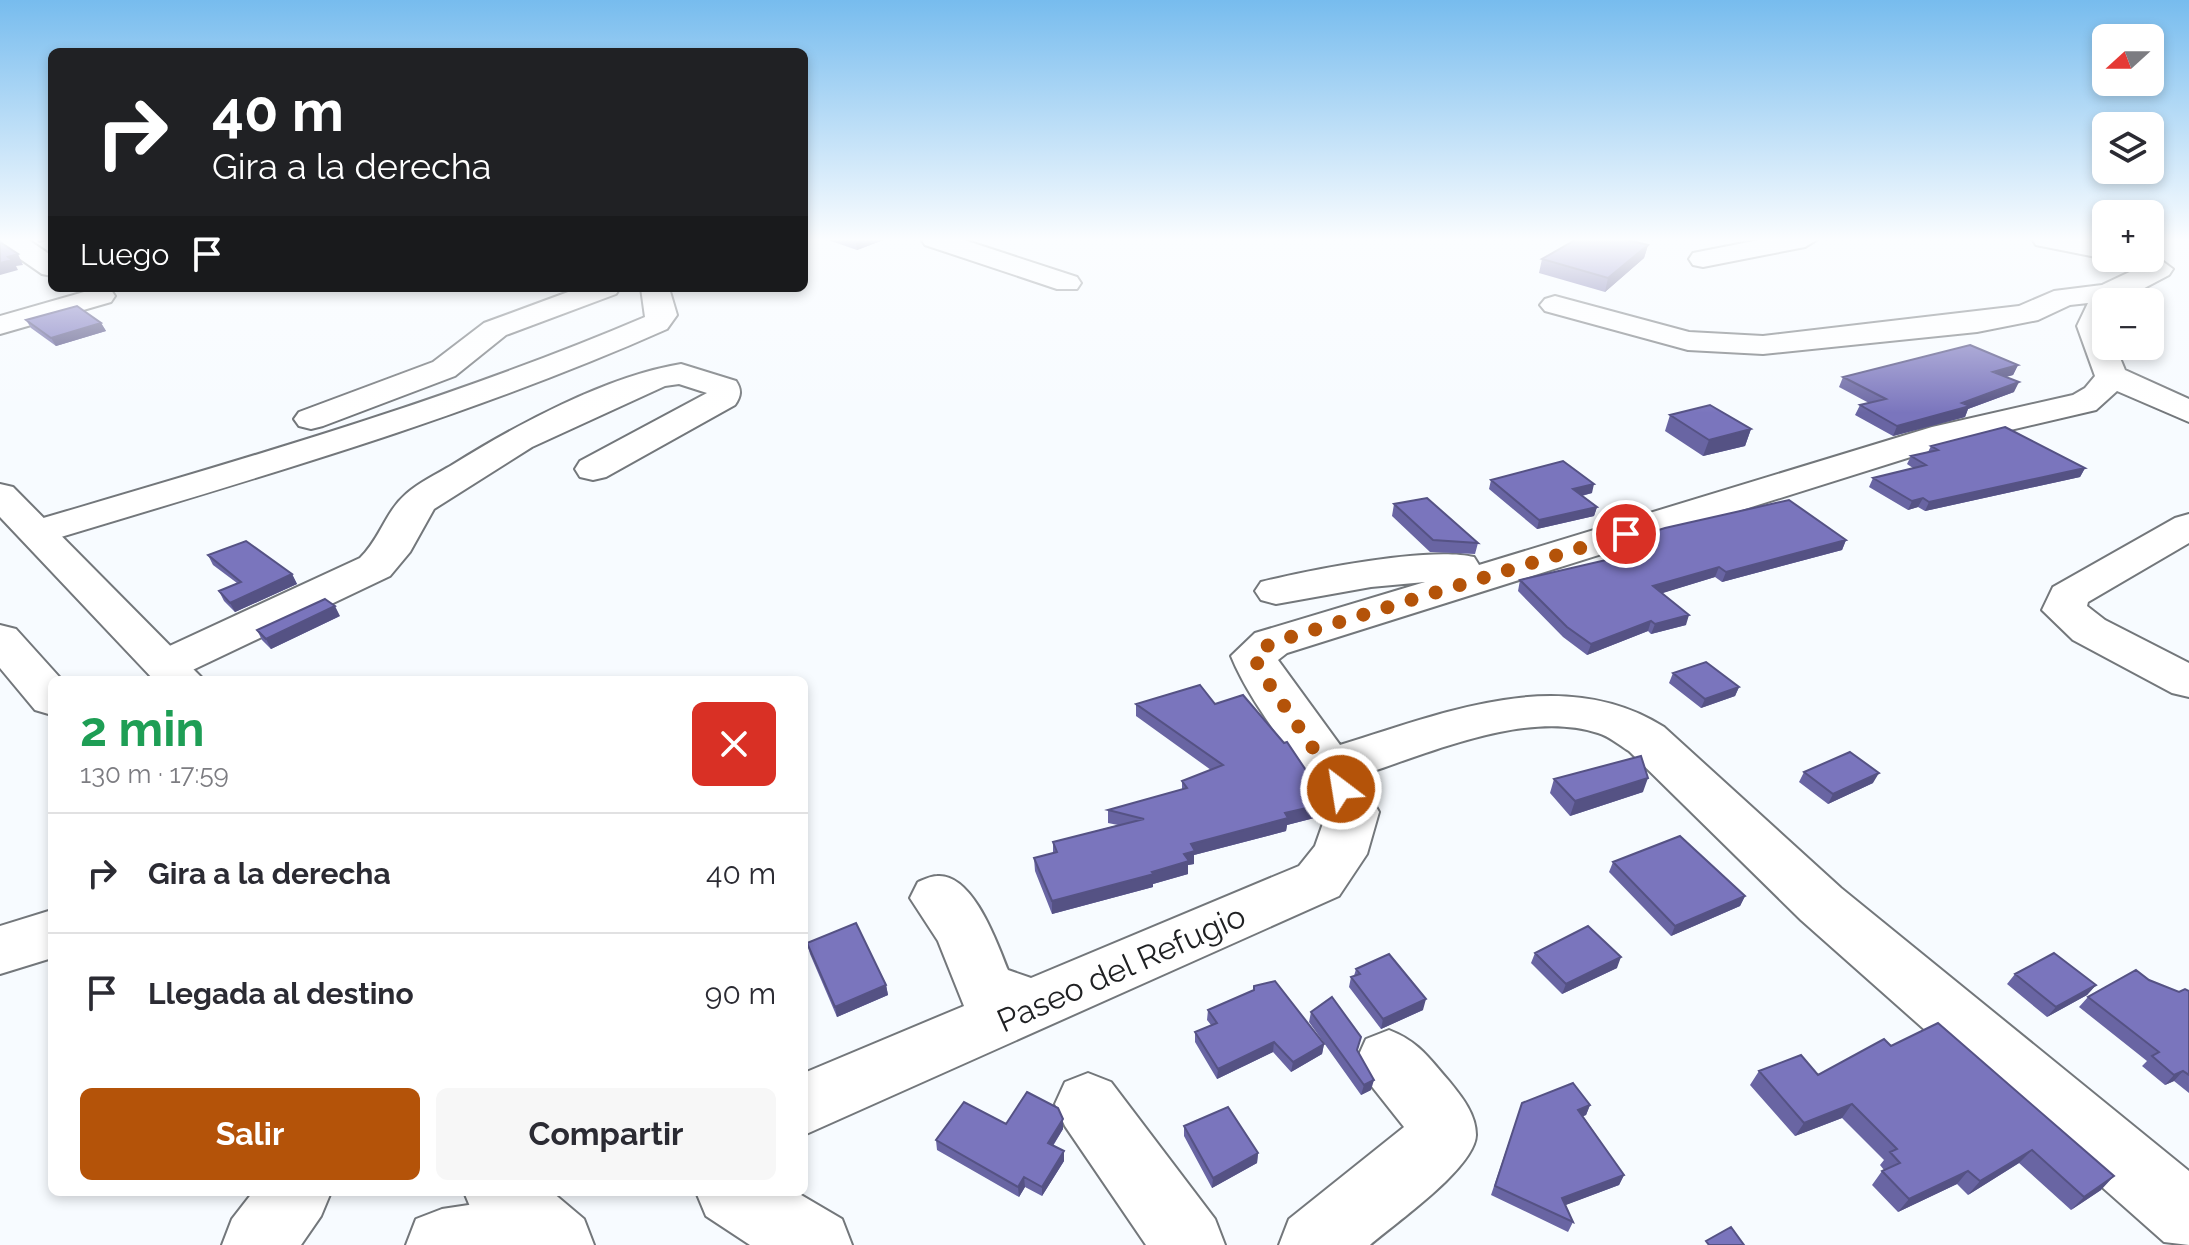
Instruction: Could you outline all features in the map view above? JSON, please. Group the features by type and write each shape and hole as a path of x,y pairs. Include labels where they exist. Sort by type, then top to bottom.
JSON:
{"street":[{"path":"0,325 97,297"},
{"path":"20,516 444,369 495,329 581,297"},
{"path":"20,516 489,392 575,360 656,323 662,315 657,297"},
{"path":"1555,305 1688,341 1763,345 1977,323 2027,314 2064,297"},
{"path":"2105,360 2111,376 2189,412"},
{"path":"20,516 174,672 375,567 390,552 407,516 420,501 519,439 657,378 681,374 724,388 723,398 593,469"},
{"path":"1276,591 1371,574 1451,566 1510,570 1945,435 2084,403 2097,395 2111,376"},
{"path":"2189,526 2068,596 2064,610 2089,630 2189,682"},
{"name":"Paseo del Refugio","path":"808,1102 1319,881 1340,854 1353,812 1329,767 1261,672 1254,656 1271,643 1510,570"},
{"path":"0,639 48,694"},
{"path":"1329,767 1505,715 1549,709 1608,718 1653,744 1770,857 2189,1217"},
{"path":"938,898 964,931 984,987 1035,1006"},
{"path":"0,950 48,935"},
{"path":"1315,1245 1442,1139 1444,1132 1441,1122 1389,1059"},
{"path":"1088,1104 1189,1245"},
{"path":"258,1245 293,1196"},
{"path":"737,1196 816,1245"},
{"path":"442,1245 533,1222"}],"building":[{"path":"77,306 101,323 51,338 26,320"},
{"path":"1970,345 2018,365 1993,372 2019,382 1962,403 1970,406 1897,426 1860,405 1886,399 1843,377"},
{"path":"1710,405 1751,429 1709,440 1670,415"},
{"path":"2005,427 2085,468 1929,502 1923,498 1912,501 1873,478 1926,465 1911,456 1938,450 1931,446"},
{"path":"1563,461 1594,484 1573,489 1597,507 1539,520 1491,480"},
{"path":"1427,498 1478,543 1433,540 1394,504"},
{"path":"1789,500 1846,540 1726,572 1719,567 1653,586 1689,615 1655,624 1651,621 1591,644 1567,627 1520,580 1632,554 1617,543 1665,528"},
{"path":"246,541 292,574 230,603 219,591 241,582 208,555"},
{"path":"325,599 335,606 266,639 257,630"},
{"path":"1706,662 1739,687 1705,699 1673,673"},
{"path":"1200,685 1215,704 1243,695 1284,743 1287,742 1326,800 1324,804 1285,813 1288,818 1191,844 1195,851 1184,854 1189,861 1152,872 1154,874 1052,901 1034,858 1057,852 1053,842 1144,819 1108,810 1187,788 1182,781 1223,765 1136,704"},
{"path":"1850,752 1879,773 1833,794 1804,772"},
{"path":"1641,756 1648,778 1575,801 1554,779"},
{"path":"1680,836 1745,896 1675,926 1613,862"},
{"path":"856,923 886,985 835,1007 808,943"},
{"path":"1588,926 1621,957 1566,984 1535,953"},
{"path":"2054,953 2096,985 2056,1007 2015,974"},
{"path":"1389,954 1426,999 1383,1019 1351,977 1360,974 1356,969"},
{"path":"2136,970 2149,980 2179,992 2189,991 2189,1075 2183,1071 2174,1075 2152,1056 2159,1052 2088,997"},
{"path":"1275,981 1324,1044 1293,1062 1274,1042 1218,1069 1195,1032 1217,1023 1208,1010 1254,990 1254,986"},
{"path":"1332,997 1361,1037 1357,1050 1374,1080 1364,1085 1311,1012"},
{"path":"1938,1023 2114,1176 2084,1197 2032,1150 1980,1181 1968,1171 1909,1199 1882,1171 1900,1163 1890,1152 1897,1149 1852,1104 1804,1123 1759,1071 1801,1055 1818,1075 1884,1039 1891,1046"},
{"path":"1573,1083 1590,1105 1578,1110 1624,1175 1562,1198 1573,1222 1495,1186 1522,1103"},
{"path":"1027,1092 1058,1108 1063,1119 1048,1143 1064,1151 1042,1187 1024,1177 1018,1187 936,1140 964,1102 1006,1124"},
{"path":"1228,1107 1258,1153 1213,1178 1184,1126"},
{"path":"1731,1227 1744,1245 1709,1245 1706,1241"}],"route":[{"path":"1341,789 1329,767 1261,672 1254,656 1271,643 1626,534"}]}
